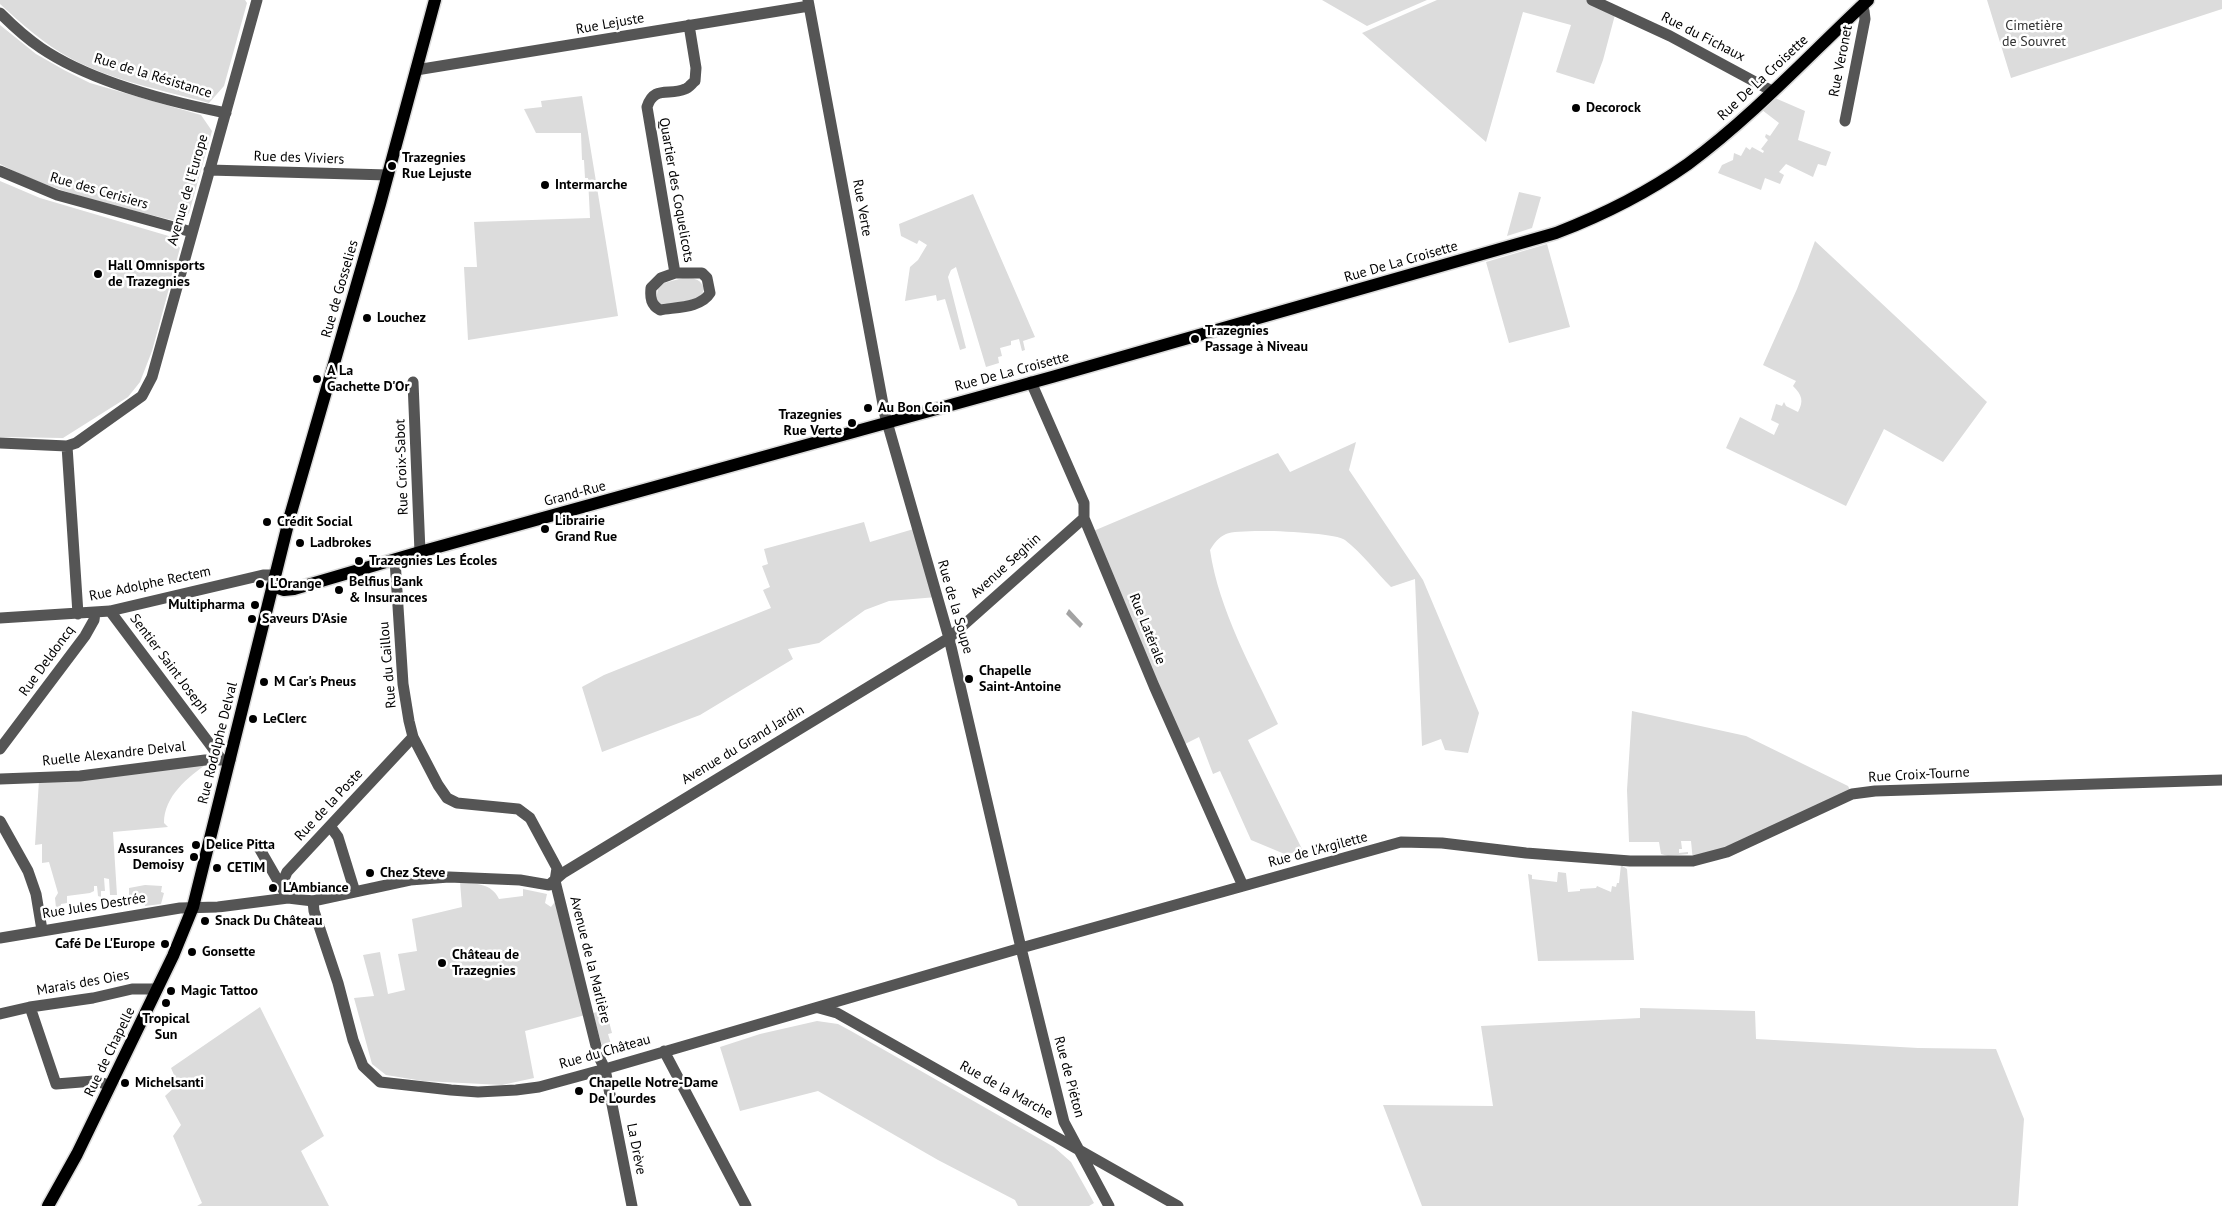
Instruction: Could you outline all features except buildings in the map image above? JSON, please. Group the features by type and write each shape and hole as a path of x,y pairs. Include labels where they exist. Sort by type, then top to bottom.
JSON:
{"main road":[{"name":"Rue de Gosselies","path":"274,581 435,0"},
{"name":"Rue De La Croisette","path":"887,422 1514,246 1578,224 1624,203 1675,172 1724,135 1864,4"},
{"name":"Grand-Rue","path":"274,581 284,590 294,589 887,422"},
{"name":"Rue Rodolphe Delval","path":"192,907 226,760 274,581"},
{"name":"Rue de Chapelle","path":"48,1206 78,1154 157,989 192,907"}],"street":[{"name":"Avenue de l'Europe","path":"67,446 76,443 142,396 152,377 257,0"},
{"name":"Rue du Fichaux","path":"1592,0 1670,36 1772,91"},
{"name":"Rue Lejuste","path":"416,70 689,26 808,3"},
{"name":"Rue Verte","path":"808,3 858,280 887,422"},
{"name":"Rue Veronet","path":"1845,121 1865,19 1864,4"},
{"name":"Rue de la Résistance","path":"0,13 23,35 42,48 97,77 226,113"},
{"name":"Quartier des Coquelicots","path":"675,273 647,107 650,98 658,93 686,89 695,81 696,68 689,26"},
{"name":"Rue des Viviers","path":"209,170 388,175"},
{"name":"Rue des Cerisiers","path":"0,171 58,195 192,232"},
{"name":"Quartier des Coquelicots","path":"675,273 702,273 707,278 709,286 710,293 706,299 700,303 660,310 656,308 652,303 651,288 661,278 675,273"},
{"name":"Rue Croix-Sabot","path":"413,382 420,552"},
{"name":"Rue Latérale","path":"1031,382 1084,503 1084,518 1154,686 1243,886"},
{"name":"Rue de la Soupe","path":"887,422 949,638 1021,948"},
{"path":"0,443 67,446 78,614"},
{"name":"Avenue Seghin","path":"949,638 1084,518"},
{"name":"Rue du Caillou","path":"395,560 403,684 413,737 438,786 447,798 457,803 518,809 530,818 556,868 555,880"},
{"name":"Rue Adolphe Rectem","path":"0,618 110,611 263,574 274,581"},
{"name":"Sentier Saint Joseph","path":"110,611 226,760"},
{"name":"Rue Deldoncq","path":"0,749 85,636 96,613"},
{"name":"Avenue du Grand Jardin","path":"555,880 562,872 949,638"},
{"name":"Rue de la Poste","path":"281,886 288,872 413,737"},
{"name":"Ruelle Alexandre Delval","path":"0,779 80,776 226,760"},
{"name":"Rue Croix-Tourne","path":"1630,860 1693,861 1727,852 1852,794 1875,791 2222,780"},
{"path":"0,820 28,871 36,894 42,930"},
{"path":"330,826 338,837 355,892"},
{"name":"Rue de l'Argilette","path":"1021,948 1401,842 1416,841 1526,853 1630,860"},
{"path":"258,846 288,898"},
{"name":"Rue Jules Destrée","path":"0,938 192,907 218,907 288,898 314,901 410,880 449,876 520,880 549,885 555,880"},
{"name":"Avenue de la Marlière","path":"555,880 597,1052 605,1069"},
{"name":"Rue du Château","path":"314,901 314,911 338,983 353,1040 363,1066 380,1082 478,1092 539,1087 1021,948"},
{"name":"Rue de Piéton","path":"1021,948 1064,1122 1108,1206"},
{"name":"Marais des Oies","path":"110,1085 94,1081 56,1084 30,1007 93,998 132,989 157,989"},
{"path":"0,1014 30,1007"},
{"name":"Rue de la Marche","path":"817,1008 837,1013 1178,1206"},
{"path":"664,1051 746,1206"},
{"name":"La Drève","path":"605,1069 632,1206"}],"green space":[{"path":"0,0 245,0 247,3 224,86 209,103 120,79 86,66 42,40 0,4"},
{"path":"1322,0 1427,0 1367,26"},
{"path":"1437,0 1592,0 1616,11 1603,60 1594,84 1556,72 1571,25 1523,12 1486,142 1362,33"},
{"name":"Cimetière de Souvret","path":"1987,0 2222,0 2222,9 2011,78"},
{"path":"0,25 36,54 90,83 201,115 212,131 189,213 186,217 176,221 86,198 42,183 0,164"},
{"path":"582,96 618,316 468,340 464,267 477,267 474,222 590,218 588,178 585,178 584,160 582,160 581,133 536,133 524,109 542,107 541,101"},
{"path":"1775,98 1805,111 1798,140 1831,152 1826,166 1818,164 1813,177 1786,164 1779,172 1784,175 1780,184 1765,178 1761,190 1718,173 1722,165 1733,160 1734,153 1741,156 1746,147 1750,150 1752,147 1763,153 1764,151 1761,149 1768,140 1765,137 1766,134 1770,136 1779,123 1762,110"},
{"path":"0,181 40,198 172,237 180,248 152,351 140,382 128,397 63,438 0,437"},
{"path":"1519,192 1541,197 1532,228 1507,236"},
{"path":"973,194 1035,337 1023,341 1025,350 1022,351 1019,339 1011,341 1011,345 1000,348 1002,356 998,357 999,363 986,367 956,267 951,270 948,277 966,348 960,350 945,299 937,301 936,295 905,301 910,267 918,260 927,245 919,240 917,244 901,236 899,224"},
{"path":"1815,241 1987,402 1943,462 1884,429 1846,506 1726,448 1740,417 1774,435 1779,424 1771,420 1776,404 1782,406 1784,402 1786,406 1798,412 1800,408 1801,398 1793,386 1796,381 1763,365 1797,289"},
{"path":"1547,244 1570,327 1509,343 1486,262"},
{"path":"683,278 699,281 704,289 702,294 698,298 686,302 660,305 656,300 658,289 664,283"},
{"path":"1356,442 1349,470 1423,580 1479,713 1468,753 1445,750 1441,739 1422,746 1415,579 1391,587 1351,545 1337,537 1306,533 1249,531 1235,532 1221,537 1210,550 1214,573 1238,639 1278,724 1248,740 1302,849 1287,855 1251,840 1220,771 1213,774 1199,737 1181,746 1091,532 1278,453 1290,472"},
{"path":"864,522 870,542 917,528 937,597 889,601 865,610 819,643 788,649 793,659 700,715 602,752 582,687 604,675 771,608 763,590 770,587 762,566 768,564 764,549"},
{"path":"1632,711 1746,736 1848,786 1852,794 1693,861 1691,841 1681,841 1682,849 1679,849 1679,853 1688,852 1688,854 1668,856 1661,854 1659,842 1629,842 1627,790"},
{"path":"208,763 178,788 168,804 164,823 168,827 113,832 117,895 110,895 109,879 104,878 105,891 101,891 101,897 98,896 97,886 94,886 94,891 90,893 67,896 67,903 61,904 61,907 56,908 55,898 58,893 49,862 42,863 42,844 35,845 39,780"},
{"path":"1621,865 1627,869 1634,960 1538,961 1528,874 1532,875 1532,879 1557,882 1558,872 1566,873 1568,892 1596,888 1597,886 1611,892 1612,886 1616,887 1617,883 1619,883"},
{"path":"460,882 488,887 499,899 523,896 523,889 547,894 545,903 551,907 557,899 585,1015 525,1031 534,1078 502,1085 423,1081 386,1075 372,1064 354,998 374,996 363,955 380,952 388,994 405,990 398,954 417,951 412,919 462,907"},
{"path":"145,885 162,886 161,892 164,893 161,904 145,906 144,897 129,899 129,888"},
{"path":"260,1007 324,1136 301,1151 329,1206 197,1206 202,1203 173,1136 181,1125 165,1096 178,1084 171,1068"},
{"path":"1640,1008 1755,1011 1756,1039 1918,1048 1996,1049 2024,1119 2018,1206 1422,1206 1383,1105 1493,1106 1481,1026 1640,1018"},
{"path":"606,1010 612,1033 608,1034 611,1044 602,1046 593,1013"},
{"path":"817,1021 838,1024 1054,1147 1071,1162 1094,1203 1089,1206 1018,1206 1015,1200 938,1160 818,1091 740,1111 720,1047 760,1034"}],"shaded area":[{"path":"1069,609 1083,624 1080,628 1066,614"}],"place":[{"name":"Decorock","path":"1576,108"},
{"name":"Trazegnies Rue Lejuste","path":"392,166"},
{"name":"Intermarche","path":"545,185"},
{"name":"Hall Omnisports de Trazegnies","path":"98,274"},
{"name":"Louchez","path":"367,318"},
{"name":"Trazegnies Passage à Niveau","path":"1195,339"},
{"name":"A La Gachette D'Or","path":"317,379"},
{"name":"Au Bon Coin","path":"868,408"},
{"name":"Trazegnies Rue Verte","path":"852,423"},
{"name":"Crédit Social","path":"267,522"},
{"name":"Librairie Grand Rue","path":"545,529"},
{"name":"Ladbrokes","path":"300,543"},
{"name":"Trazegnies Les Écoles","path":"359,561"},
{"name":"L'Orange","path":"260,584"},
{"name":"Belfius Bank & Insurances","path":"339,590"},
{"name":"Multipharma","path":"255,605"},
{"name":"Saveurs D'Asie","path":"252,619"},
{"name":"Chapelle Saint-Antoine","path":"969,679"},
{"name":"M Car's Pneus","path":"264,682"},
{"name":"LeClerc","path":"253,719"},
{"name":"Delice Pitta","path":"196,845"},
{"name":"Assurances Demoisy","path":"194,857"},
{"name":"CETIM","path":"217,868"},
{"name":"Chez Steve","path":"370,873"},
{"name":"L'Ambiance","path":"273,888"},
{"name":"Snack Du Château","path":"205,921"},
{"name":"Café De L'Europe","path":"165,944"},
{"name":"Gonsette","path":"192,952"},
{"name":"Château de Trazegnies","path":"442,963"},
{"name":"Magic Tattoo","path":"171,991"},
{"name":"Tropical Sun","path":"166,1003"},
{"name":"Michelsanti","path":"125,1083"},
{"name":"Chapelle Notre-Dame De Lourdes","path":"579,1091"}]}
